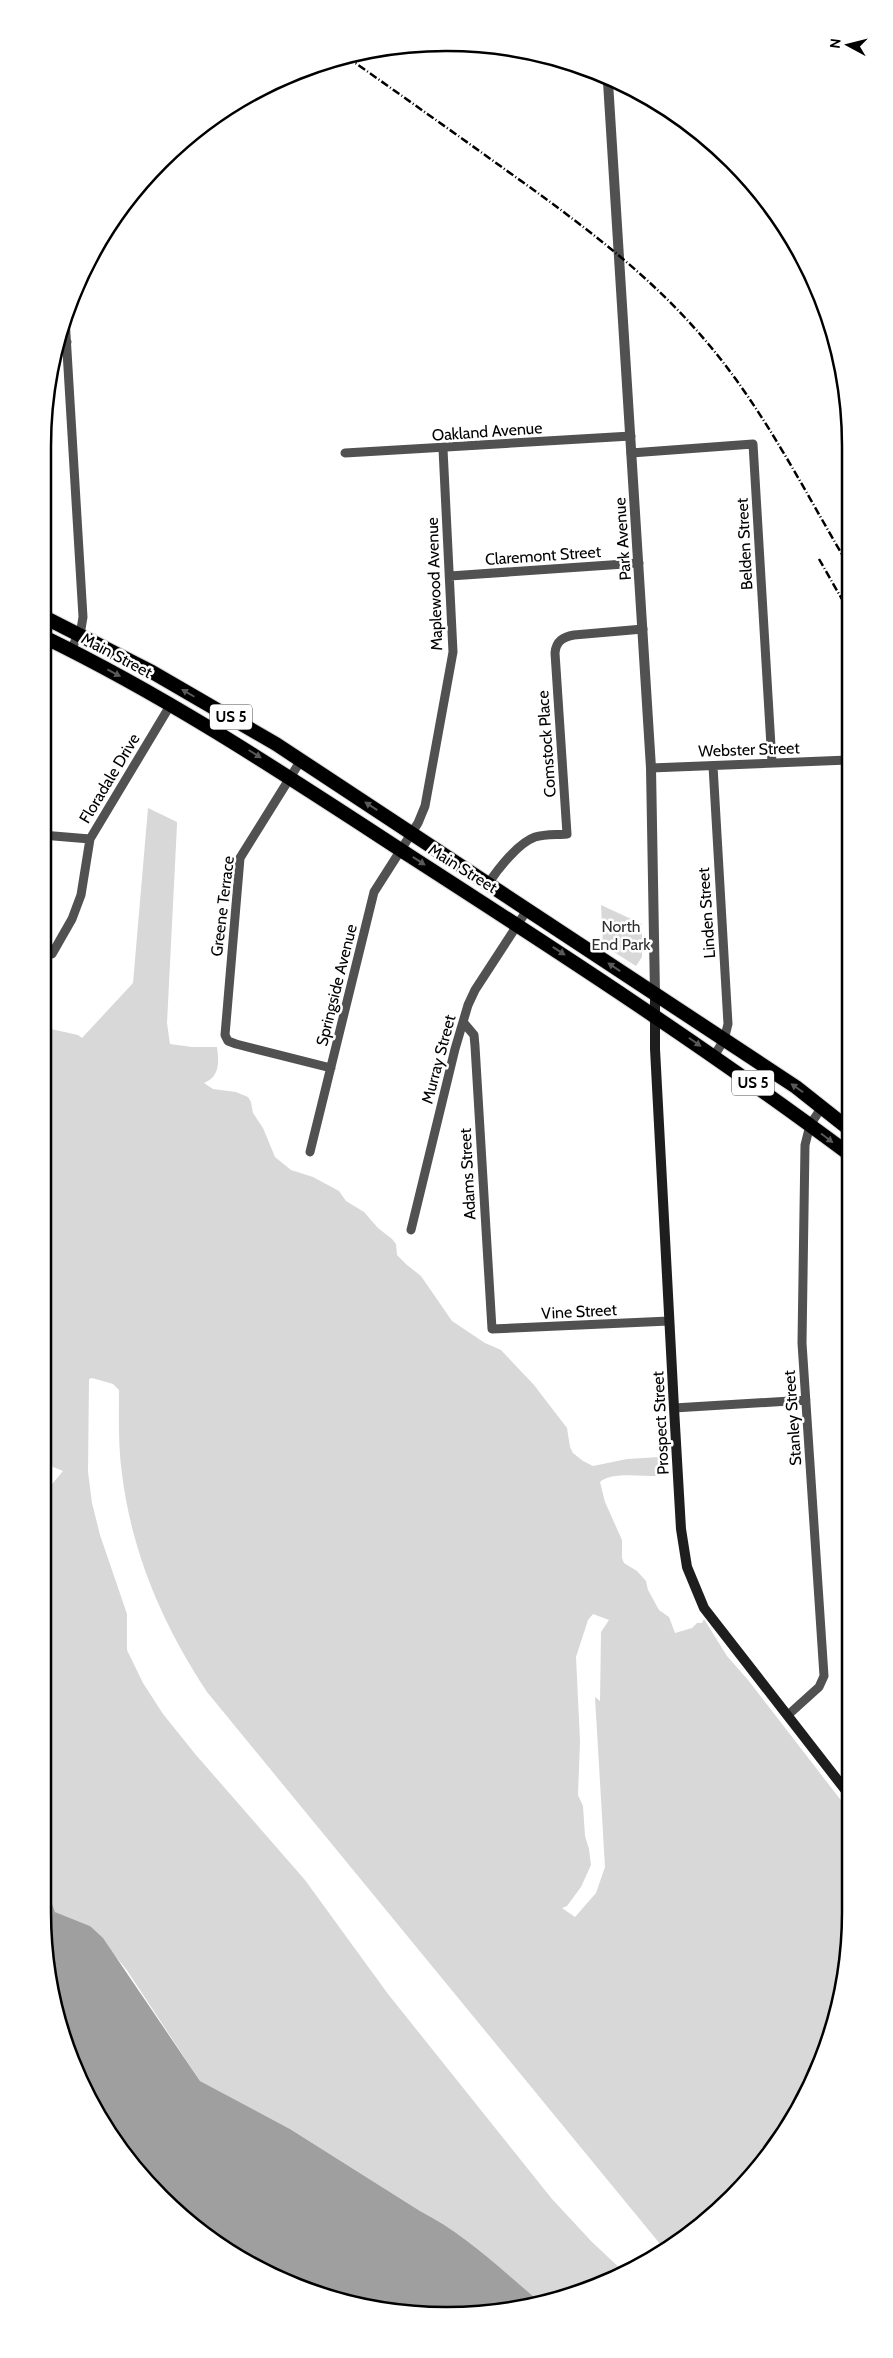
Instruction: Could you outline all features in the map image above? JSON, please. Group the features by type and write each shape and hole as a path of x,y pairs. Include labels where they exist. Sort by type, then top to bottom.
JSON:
{"highway":[{"name":"Main Street","path":"51,620 196,697 301,760 796,1087 842,1123"},
{"name":"Main Street","path":"51,640 171,704 290,777 655,1015 842,1149"}],"main road":[{"name":"Prospect Street","path":"655,994 674,1408 683,1546 691,1580 704,1608 842,1786"}],"street":[{"name":"Park Avenue","path":"608,86 651,768 655,994"},
{"path":"67,338 83,617 79,634 71,650"},
{"name":"Oakland Avenue","path":"345,453 443,449 631,436"},
{"name":"Belden Street","path":"631,453 753,444 772,764"},
{"name":"Maplewood Avenue","path":"411,833 425,806 452,663 450,576 443,449"},
{"name":"Claremont Street","path":"450,576 638,563"},
{"name":"Comstock Place","path":"488,884 503,864 529,840 542,836 567,834 555,653 558,643 564,638 574,635 643,629"},
{"name":"Floradale Drive","path":"52,954 72,919 81,896 90,839 171,704"},
{"name":"Greene Terrace","path":"301,760 240,858 225,1036 228,1041 331,1068"},
{"name":"Webster Street","path":"651,768 842,760"},
{"name":"Linden Street","path":"713,766 728,1024 724,1040 714,1056"},
{"name":"Springside Avenue","path":"310,1152 374,892 411,833"},
{"path":"51,836 90,839"},
{"name":"Murray Street","path":"411,1230 463,1022 475,990 527,910"},
{"name":"Adams Street","path":"463,1022 474,1035 492,1329"},
{"name":"Stanley Street","path":"788,1715 820,1687 824,1678 802,1333 806,1145 810,1125 822,1107"},
{"name":"Vine Street","path":"492,1329 669,1321"},
{"path":"674,1408 806,1400"}],"green space":[{"path":"148,808 177,822 167,1023 170,1044 192,1047 217,1047 218,1063 216,1073 204,1083 213,1089 236,1092 248,1097 253,1113 263,1128 275,1157 291,1170 313,1177 339,1191 346,1201 364,1212 378,1228 392,1239 396,1244 397,1255 421,1276 452,1321 485,1343 501,1350 534,1385 567,1428 570,1447 573,1453 593,1466 627,1459 659,1457 665,1459 665,1471 662,1476 629,1475 612,1477 600,1482 605,1502 622,1540 622,1558 624,1563 637,1571 646,1581 648,1590 659,1610 669,1617 675,1633 692,1628 697,1623 702,1623 704,1619 727,1656 748,1680 842,1802 841,1937 834,1989 821,2039 812,2063 789,2109 744,2172 707,2209 660,2244 207,1692 163,1615 133,1532 121,1464 119,1390 113,1384 92,1378 89,1379 88,1472 92,1503 100,1535 127,1614 127,1650 143,1683 163,1714 196,1755 305,1880 388,1994 552,2199 592,2242 619,2267 598,2277 574,2286 534,2297 483,2253 437,2220 290,2129 200,2081 126,1969 90,1926 55,1912 51,1902 51,1485 63,1471 51,1466 51,1029 78,1035 82,1038 133,983","holes":["593,1614 609,1620 601,1632 600,1701 595,1697 605,1867 596,1893 575,1917 562,1908 567,1906 581,1887 591,1865 585,1836 583,1806 578,1795 580,1741 576,1657 588,1620"]},
{"name":"North End Park","path":"601,905 642,924 642,957 636,966 603,945"}],"shaded area":[{"path":"51,1901 55,1912 90,1926 103,1938 200,2081 290,2129 437,2220 483,2253 534,2297 498,2303 446,2307 395,2303 344,2293 295,2277 249,2254 186,2209 149,2172 133,2152 104,2109 81,2063 72,2039 59,1989 52,1937"}],"railway":[{"path":"355,62 591,233 641,274 665,297 710,346 749,397 842,554"},
{"path":"819,559 842,599"}]}
